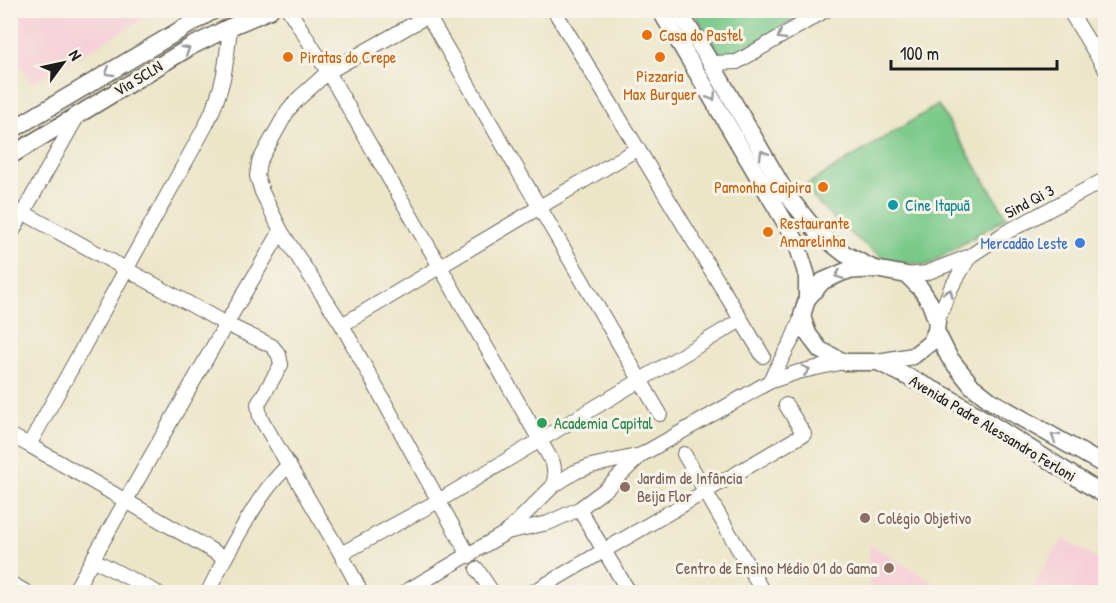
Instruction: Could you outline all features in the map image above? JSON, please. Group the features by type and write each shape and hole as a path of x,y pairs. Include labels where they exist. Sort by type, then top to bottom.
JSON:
{"main road":[{"name":"Via SCLN","path":"10,131 214,10"},
{"name":"Via SCLN","path":"10,156 190,47 270,10"},
{"path":"660,10 796,241 807,276 804,308 808,334 820,350 844,362 878,362 913,356 930,343 937,327 930,303 921,289 907,275 875,269 846,271 823,281 804,308"},
{"path":"678,10 787,195 817,232 845,254 875,269"},
{"name":"Avenida Padre Alessandro Ferloni","path":"937,327 950,357 972,386 992,401 1106,466"},
{"name":"Avenida Padre Alessandro Ferloni","path":"878,362 948,397 1106,496"}],"street":[{"path":"181,30 193,10"},
{"path":"290,10 553,462 555,476 553,486"},
{"path":"554,10 763,356"},
{"path":"711,63 737,62 826,10"},
{"path":"1069,10 1106,70"},
{"path":"469,556 342,325 281,231 257,176 259,162 288,110 328,72 433,13 540,208 660,414"},
{"path":"29,445 219,100 225,77 230,27"},
{"path":"724,86 737,62"},
{"path":"10,236 78,115"},
{"path":"342,325 637,149"},
{"name":"Sind Qi 3","path":"964,262 1005,233 1106,179"},
{"path":"24,213 226,324 272,346 279,355 281,365 258,404 260,417 341,554 357,586"},
{"path":"74,592 281,231"},
{"path":"907,275 926,273 964,262"},
{"path":"937,327 951,288 964,262"},
{"path":"769,382 788,347 804,308"},
{"path":"341,554 440,500 741,320"},
{"path":"507,532 548,523 579,510 606,489 641,455 769,382 798,372 844,362"},
{"path":"533,592 804,434 786,405"},
{"path":"10,435 225,558"},
{"path":"684,454 763,592"},
{"path":"405,592 507,532 537,500 575,472 591,466 641,455"},
{"path":"553,462 566,471 575,472"},
{"path":"208,592 260,499 278,475 289,465"},
{"path":"591,466 601,472 606,489"},
{"path":"537,500 539,510 548,523"},
{"path":"579,510 629,592"},
{"path":"94,560 156,592"},
{"path":"477,569 492,592"},
{"path":"10,583 26,592"}],"shaded area":[{"path":"10,11 157,11 32,83 11,47"},
{"path":"1063,538 1105,564 1105,592 1029,592"},
{"name":"Centro de Ensino Médio 01 do Gama","path":"869,544 950,592 869,592"}],"green space":[{"path":"693,11 809,11 733,55 721,56"},
{"path":"938,105 1007,217 928,265 886,260 843,228 803,187"}],"place":[{"name":"Casa do Pastel","path":"647,35"},
{"name":"Piratas do Crepe","path":"288,57"},
{"name":"Pizzaria Max Burguer","path":"660,57"},
{"name":"Pamonha Caipira","path":"823,187"},
{"name":"Cine Itapuã","path":"893,205"},
{"name":"Restaurante Amarelinha","path":"768,232"},
{"name":"Mercadão Leste","path":"1080,243"},
{"name":"Academia Capital","path":"542,423"},
{"name":"Jardim de Infância Beija Flor","path":"625,487"},
{"name":"Colégio Objetivo","path":"865,518"},
{"name":"Centro de Ensino Médio 01 do Gama","path":"889,568"}]}
